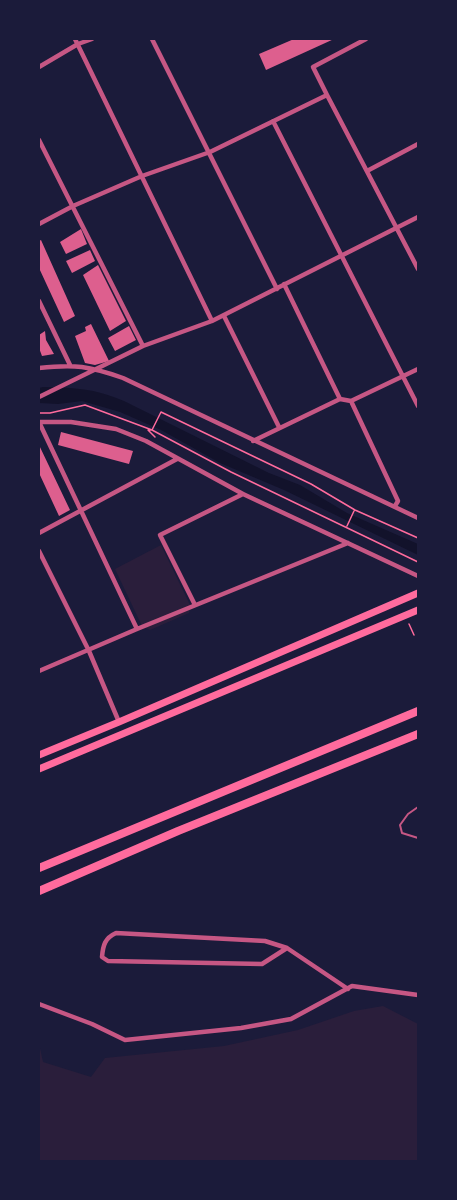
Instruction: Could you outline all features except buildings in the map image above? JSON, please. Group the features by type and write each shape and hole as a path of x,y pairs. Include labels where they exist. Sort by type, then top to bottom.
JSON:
{"highway":[{"path":"39,868 418,711"},
{"path":"39,891 200,822 418,734"}],"main road":[{"path":"39,755 418,593"},
{"path":"39,769 418,610"}],"street":[{"path":"39,67 76,42 92,39"},
{"path":"152,39 277,289"},
{"path":"366,39 314,67 418,269"},
{"path":"76,42 212,321"},
{"path":"39,224 73,206 142,176 210,152 327,95"},
{"path":"273,121 418,406"},
{"path":"39,140 143,346"},
{"path":"367,171 418,144"},
{"path":"39,397 143,346 224,316 418,217"},
{"path":"284,284 340,399"},
{"path":"39,302 70,365"},
{"path":"224,316 279,427"},
{"path":"39,368 70,365 97,369 123,378 418,518"},
{"path":"253,441 340,399 351,401 418,369"},
{"path":"351,401 398,501 395,506"},
{"path":"137,629 39,422 71,422 116,429 146,441 243,495 418,576"},
{"path":"39,533 177,459"},
{"path":"195,605 160,535 243,495"},
{"path":"39,671 348,543"},
{"path":"39,551 89,651 119,722"},
{"path":"287,948 262,964 108,961 102,957 103,945 109,936 116,933 265,940 287,948 348,989"},
{"path":"39,1004 92,1024 125,1040 241,1028 291,1019 352,987 418,995"}],"lane":[{"path":"418,807 408,814 400,825 402,833 418,838"}],"path":[{"path":"39,413 50,413 85,405 153,429 231,472 418,562"},
{"path":"153,429 161,412 174,416 272,467 311,484 355,510 418,538"},
{"path":"346,526 355,510"}],"shaded area":[{"path":"39,388 103,393 124,401 269,473 300,485 347,513 418,544 418,555 284,490 220,463 161,430 120,412 82,401 58,404 39,403"},
{"path":"161,545 191,607 189,613 150,630 142,626 115,569"},
{"path":"383,1006 418,1024 418,1161 39,1161 39,1044 43,1062 91,1077 105,1058 224,1046 298,1030 354,1011"}]}
